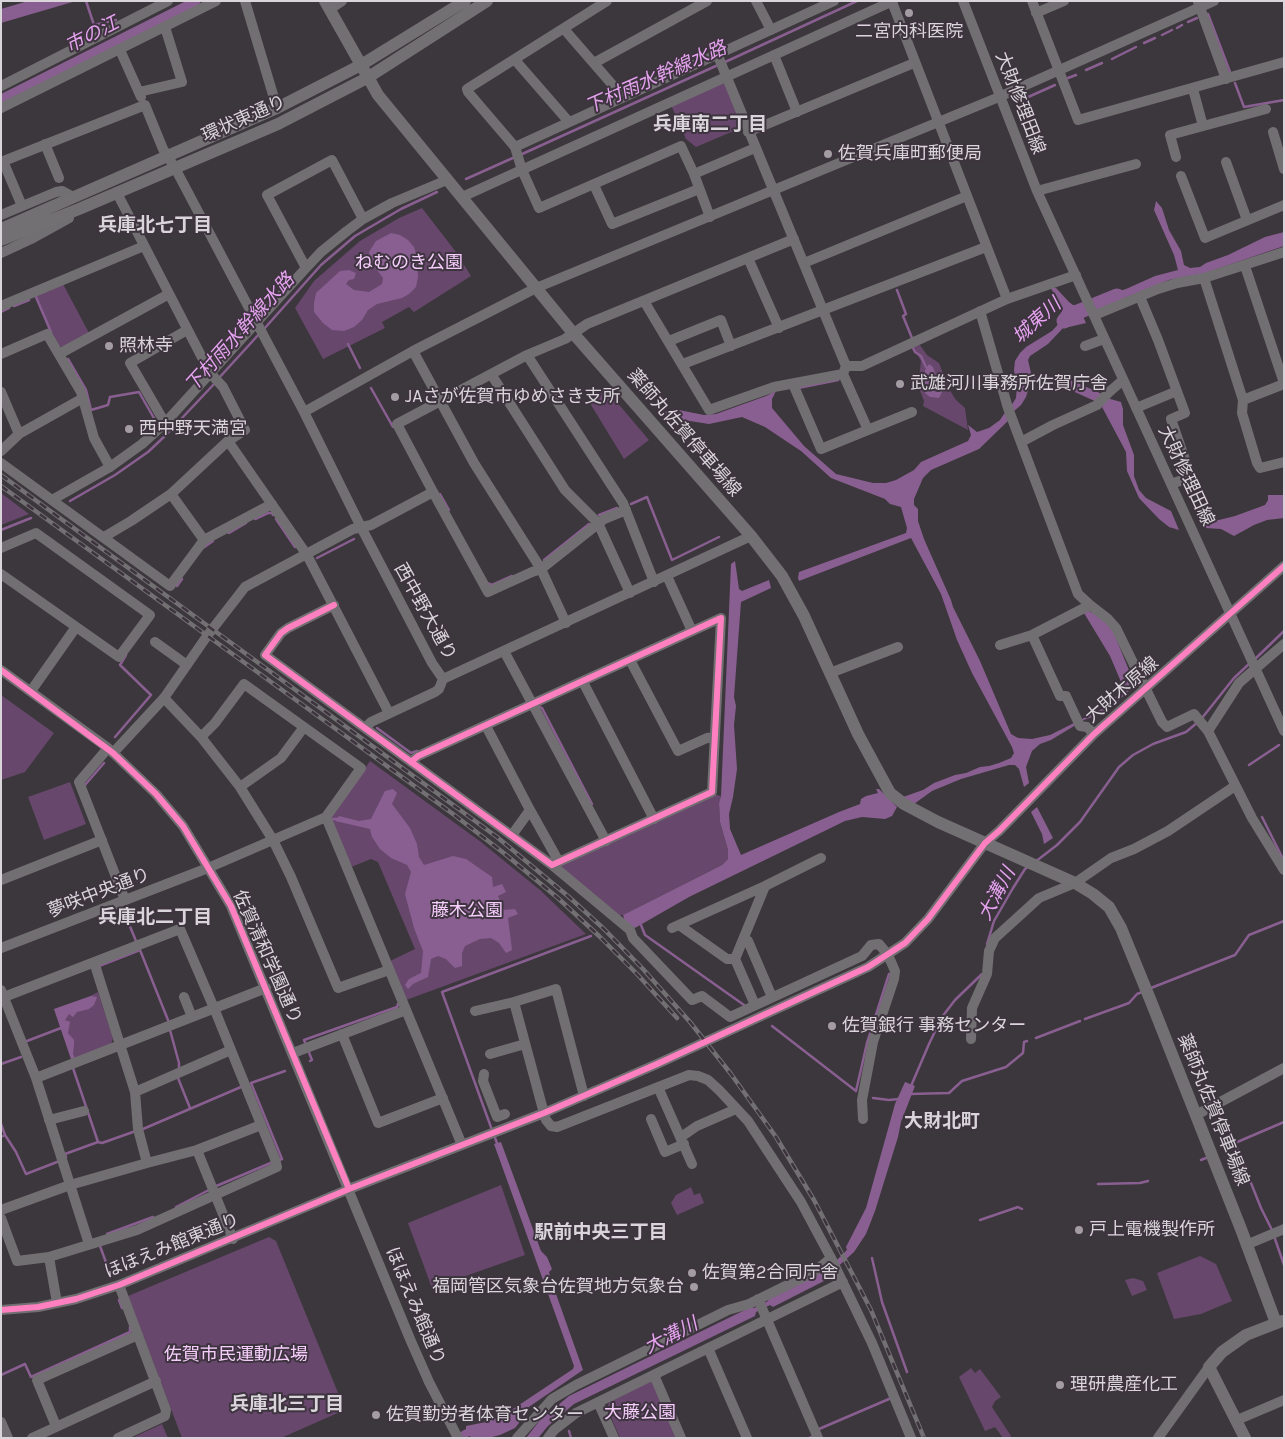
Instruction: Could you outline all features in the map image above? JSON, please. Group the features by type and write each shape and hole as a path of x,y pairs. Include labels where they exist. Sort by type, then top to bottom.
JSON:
{"main road":[{"name":"環状東通り","path":"1,229 278,108 361,65 465,1"},
{"name":"環状東通り","path":"1,240 27,217 79,209 278,124 367,78 487,1"},
{"name":"薬師丸佐賀停車場線","path":"328,5 378,95 573,333 771,560 790,588 858,734 890,793 914,810 1075,883 1093,894 1108,908 1121,928 1246,1245 1280,1322 1246,1335 1222,1352 1209,1366"},
{"path":"1209,1366 1245,1438"}],"street":[{"path":"1,86 168,1"},
{"path":"1,108 216,1"},
{"path":"245,1 278,108"},
{"path":"328,5 342,1"},
{"path":"607,1 468,89 468,92 515,147 521,167 539,208 681,146 710,217"},
{"path":"594,63 707,1"},
{"path":"756,1 771,30"},
{"path":"515,147 718,56 834,1"},
{"name":"大財修理田線","path":"963,1 1037,191 1256,668"},
{"path":"1032,1 1078,120 1284,62"},
{"path":"1036,14 1064,1"},
{"path":"304,412 413,350 536,288 999,97 1059,71 1199,4 1214,1"},
{"path":"460,195 725,74 774,55 892,2 914,63 1007,299"},
{"path":"1199,4 1226,79"},
{"path":"139,92 182,82 165,27"},
{"path":"564,28 623,97"},
{"path":"120,50 163,149 175,168 257,323"},
{"path":"774,55 797,112"},
{"path":"718,56 823,309 868,430"},
{"path":"515,60 569,122"},
{"path":"748,132 914,63"},
{"path":"1193,89 1203,126"},
{"path":"1,216 27,217 2,161 144,105"},
{"path":"1176,157 1170,135 1266,109"},
{"path":"1273,132 1284,169"},
{"path":"45,144 59,178"},
{"path":"694,174 755,148"},
{"path":"306,268 268,195 332,160 363,219"},
{"path":"1226,162 1247,220"},
{"path":"1037,191 1136,164"},
{"path":"1181,176 1205,238 1284,205"},
{"path":"52,500 110,467 142,444 165,423 321,252 363,219 392,203 447,180"},
{"path":"594,185 612,224 699,190"},
{"path":"104,537 171,494 228,441 245,430 222,387 210,374 117,193"},
{"path":"804,263 967,196"},
{"path":"1,253 39,235 68,218 79,209"},
{"path":"626,510 598,523 541,569 488,592 397,424 527,355 566,339 587,324 794,239"},
{"path":"1,306 144,246"},
{"path":"683,364 986,247"},
{"path":"1095,315 1177,283 1204,278 1284,252"},
{"path":"748,258 779,328"},
{"path":"1243,400 1284,384 1245,266"},
{"path":"644,301 709,410 774,387 862,366 1007,299 1076,275"},
{"path":"1204,278 1243,400 1242,413 1257,463 1260,468 1284,462"},
{"path":"59,354 169,294"},
{"path":"1140,297 1185,413 1171,419 1191,477 1172,484"},
{"path":"980,312 1010,412 1078,594 1116,628 1162,722 1168,727 1194,714 1208,731 1235,786 1284,870"},
{"path":"669,341 721,320 731,346"},
{"name":"西中野大通り","path":"257,323 432,664 444,679 751,536"},
{"path":"165,423 130,363 187,330"},
{"path":"1,354 47,334 83,398 94,438 110,467"},
{"path":"1085,346 1104,339"},
{"path":"413,350 474,463 541,569 566,623"},
{"path":"527,355 626,510 654,582"},
{"path":"491,374 565,490 598,523 630,593"},
{"path":"1021,442 1053,424 1097,405 1123,380"},
{"path":"793,384 821,449 912,412"},
{"path":"1136,408 1177,391"},
{"path":"1,392 19,434"},
{"path":"1,451 19,434 83,398"},
{"path":"228,441 307,555 390,713"},
{"path":"1,463 170,586 204,540 272,504"},
{"path":"125,900 79,782 164,698 212,629 245,587 353,529 371,525 433,492"},
{"path":"171,494 204,540"},
{"path":"1,548 36,533 150,615 119,658 1,574"},
{"name":"大財木原線","path":"692,1048 868,967 905,943 928,919 985,843 1094,734 1284,566"},
{"path":"667,576 692,631"},
{"path":"334,605 288,628 264,655 512,835 555,864 630,930 633,938 692,1000 702,996 730,1016 862,956 871,945 879,944 888,955 895,971 873,1042 862,1100 863,1119"},
{"path":"1000,645 1032,634 1090,605"},
{"path":"411,762 418,756 720,618 712,792 555,864"},
{"path":"31,691 76,627"},
{"path":"1032,634 1060,696 1066,696 1080,726 1087,727 1094,734"},
{"path":"155,642 187,665"},
{"path":"1208,731 1239,683 1284,644"},
{"path":"830,673 898,647"},
{"path":"504,651 606,841"},
{"path":"630,660 678,751 707,738 715,737"},
{"path":"1256,668 1284,730"},
{"name":"佐賀清和学園通り","path":"1,670 110,751 156,794 183,826 231,906 349,1189"},
{"path":"365,728 371,722 435,692 439,689 444,679"},
{"path":"583,682 654,819"},
{"path":"201,737 215,723 244,684 361,768 326,817 462,1145"},
{"path":"164,698 201,737 240,786 273,840 291,877 338,988 389,970"},
{"path":"486,726 530,810 555,864"},
{"path":"240,786 281,758 304,727"},
{"path":"971,1039 972,1008 988,974 989,952 995,938 1039,898 1075,883 1111,858 1134,849 1168,831 1235,786"},
{"path":"512,835 530,810"},
{"name":"夢咲中央通り","path":"1,948 208,868 326,817"},
{"path":"1,880 102,840"},
{"path":"735,959 727,959 676,926 766,886 820,858"},
{"path":"755,1005 735,959 766,886"},
{"path":"1,1218 17,1261 49,1257 138,1230 214,1190 277,1167 214,1008 180,929 3,994 36,1078 89,1244"},
{"path":"748,941 772,997"},
{"path":"94,962 135,1092 138,1129 147,1163"},
{"path":"36,1078 266,988"},
{"path":"476,1011 556,989 584,1096"},
{"path":"184,997 192,1017"},
{"path":"514,1002 546,1120 552,1126 557,1127 689,1075 708,1080 748,1121 800,1202 831,1258 872,1343 911,1438"},
{"path":"293,1053 406,1010"},
{"path":"1,1020 12,1016"},
{"path":"342,1034 378,1123 443,1098"},
{"path":"490,1054 525,1044"},
{"name":"ほほえみ館東通り","path":"1,1310 38,1307 76,1300 119,1285 349,1189 544,1113 692,1048"},
{"path":"135,1092 231,1050"},
{"path":"1196,1116 1284,1068"},
{"path":"484,1074 483,1081 501,1115 500,1130"},
{"path":"658,1087 692,1164"},
{"path":"652,1119 665,1152 683,1141 697,1126 736,1109"},
{"path":"49,1120 84,1111"},
{"path":"1,1210 70,1185 197,1150 261,1125"},
{"path":"197,1150 233,1239"},
{"name":"ほほえみ館通り","path":"349,1189 426,1374 456,1435"},
{"path":"1246,1245 1277,1232"},
{"path":"49,1257 57,1303"},
{"path":"548,1438 554,1430 576,1413 708,1348 831,1258"},
{"path":"517,1438 552,1399 576,1385 728,1310 762,1308 843,1282"},
{"path":"118,1438 165,1416 166,1410 119,1285"},
{"path":"762,1308 818,1438"},
{"path":"56,1426 37,1380 138,1335"},
{"path":"708,1348 746,1438"},
{"path":"1158,1438 1209,1366"},
{"path":"654,1375 681,1438"},
{"path":"32,1438 156,1381"},
{"path":"1237,1420 1284,1400"},
{"path":"598,1402 614,1438"},
{"path":"1,1422 8,1438"}],"green space":[{"path":"720,82 725,83 743,127 696,147 686,139 671,105"},
{"name":"ねむのき公園","path":"422,208 456,252 471,276 414,312 409,307 382,322 385,328 323,359 295,308 314,281 360,241 399,218"},
{"path":"63,284 89,333 63,347 59,346 49,330 35,296"},
{"path":"917,341 927,355 939,363 949,389 956,400 965,408 968,430 923,406 924,401 917,383 921,361 912,346"},
{"path":"604,387 649,440 624,459 588,400"},
{"path":"1,493 29,514 1,525"},
{"path":"1,695 54,733 25,772 1,780"},
{"name":"藤木公園","path":"370,761 481,842 540,890 586,934 406,1000 390,961 415,949 378,862 371,859 351,867 331,818"},
{"path":"70,782 86,824 44,840 28,797"},
{"path":"713,794 721,796 719,803 720,822 728,850 728,859 722,865 623,915 619,915 559,866"},
{"path":"98,992 113,1038 111,1045 71,1059 54,1009"},
{"path":"501,1185 525,1255 432,1288 408,1223"},
{"path":"691,1187 694,1195 700,1193 704,1203 677,1215 671,1203 676,1195"},
{"name":"佐賀市民運動広場","path":"269,1237 276,1241 343,1405 340,1412 281,1438 182,1438 128,1296"},
{"path":"1200,1256 1216,1264 1232,1301 1201,1314 1174,1319 1157,1273"},
{"path":"1133,1278 1143,1281 1147,1290 1132,1296 1125,1280"},
{"path":"971,1368 975,1373 980,1369 1001,1397 995,1401 992,1407 1011,1436 1010,1438 1003,1438 995,1427 985,1431 959,1377"},
{"name":"大藤公園","path":"650,1381 655,1384 677,1438 620,1438 607,1408 610,1400"},
{"path":"162,1424 168,1438 132,1438"}],"shaded area":[{"path":"28,1 76,1 1,23 1,9"},
{"path":"1156,201 1162,208 1169,230 1181,251 1184,265 1190,268 1200,267 1265,237 1284,232 1284,246 1205,273 1169,280 1100,306 1097,298 1126,289 1155,276 1178,270 1174,255 1154,210"},
{"path":"391,233 400,235 414,247 417,257 418,277 416,287 402,298 377,304 368,310 362,320 354,327 344,331 332,330 314,312 316,293 340,271 349,270 356,273 354,279 349,280 346,284 354,290 369,292 382,284 383,278 371,262 369,252 376,241"},
{"path":"1051,288 1056,288 1073,305 1078,305 1086,323 1069,327 1065,326 1048,344 1030,356 1028,360 1031,373 1034,377 1042,380 1064,377 1102,394 1097,402 1059,385 1030,384 1026,397 1013,412 1011,406 1016,398 1017,386 1014,370 1015,361 1026,347 1052,331 1063,319 1062,311"},
{"path":"929,364 933,367 939,384 944,388 939,398 930,397 923,388 922,383 925,379 925,370"},
{"path":"776,391 772,399 772,408 804,446 836,474 873,483 886,483 896,480 914,470 921,462 968,441 971,435 968,425 977,432 989,428 1000,420 1006,411 1009,420 979,449 931,470 923,478 914,499 914,505 918,509 918,521 924,539 1011,734 1018,738 1032,739 1050,735 1104,708 1124,689 1110,656 1084,613 1087,610 1104,619 1113,631 1135,685 1103,713 1084,720 1051,740 1040,744 1032,751 1026,767 1029,783 1024,787 1019,769 1015,765 1009,765 961,779 932,791 914,804 903,797 955,775 999,763 1011,758 1014,753 972,673 957,640 941,594 911,538 799,581 799,572 906,533 907,528 901,507 831,478 801,451 765,427 742,417 709,424 664,417 659,412 679,410 704,415 716,414"},
{"path":"1107,398 1121,402 1123,425 1134,455 1134,476 1139,490 1146,498 1171,511 1179,530 1169,527 1159,519 1139,498 1127,471 1126,452 1102,407"},
{"path":"1268,495 1284,495 1284,518 1267,520 1234,536 1221,529 1205,528 1201,520 1208,518 1219,520 1265,505"},
{"path":"735,561 739,589 742,591 769,580 771,588 741,602 734,697 736,706 734,725 737,769 729,814 730,829 741,855 860,804 861,799 878,793 876,789 879,789 897,807 892,816 885,819 862,817 845,821 689,897 635,928 625,922 623,915 722,865 728,859 728,850 720,822 719,803 721,796 731,564"},
{"path":"393,789 397,793 392,804 410,828 417,844 419,857 424,865 453,856 466,859 492,877 493,887 502,884 506,892 498,896 504,910 515,909 518,914 508,918 512,950 506,953 499,943 491,938 480,939 465,946 462,953 462,966 455,968 446,959 438,956 431,959 428,977 413,984 408,989 405,985 409,979 421,973 423,951 414,928 405,894 411,872 407,865 391,858 380,849 372,837 370,829 335,821 339,816 359,821 371,819 385,791"},
{"path":"1037,807 1053,838 1044,844 1042,834 1031,812"},
{"path":"91,996 97,997 94,1005 89,1009 77,1012 73,1017 69,1014 65,1020 70,1022 68,1033 74,1040 73,1054 75,1058 71,1059 54,1009"},
{"path":"905,1082 915,1086 901,1122 875,1211 866,1234 854,1252 832,1272 828,1279 773,1307 770,1305 756,1312 755,1316 574,1404 548,1426 538,1438 526,1438 540,1420 569,1396 751,1307 754,1308 826,1267 830,1267 847,1250 846,1247 866,1208 895,1104"},
{"path":"501,1142 541,1251 547,1257 552,1269 549,1272 550,1277 583,1370 520,1413 519,1423 515,1428 488,1438 471,1438 470,1436 465,1438 449,1438 466,1429 466,1426 486,1422 504,1415 573,1369 574,1366 494,1144"}],"waterway":[{"path":"86,1 94,25 116,20"},
{"name":"市の江","path":"1,99 196,1"},
{"name":"下村雨水幹線水路","path":"723,63 857,1"},
{"path":"1208,14 1230,72"},
{"path":"1188,22 1197,18"},
{"path":"1177,28 1182,25"},
{"path":"1162,35 1172,30"},
{"path":"1144,43 1155,38"},
{"path":"1112,59 1136,47"},
{"path":"1086,70 1102,63"},
{"name":"下村雨水幹線水路","path":"520,155 718,65"},
{"path":"1068,78 1076,75"},
{"path":"1235,83 1244,107 1284,100"},
{"path":"1026,98 1055,85"},
{"name":"下村雨水幹線水路","path":"466,179 515,157"},
{"name":"下村雨水幹線水路","path":"264,329 321,265 355,236 401,209 437,192"},
{"path":"897,290 906,314 903,316 912,338"},
{"name":"城東川","path":"1064,321 1068,316 1117,296"},
{"path":"36,297 51,332"},
{"path":"14,306 29,300"},
{"path":"1,312 9,308"},
{"name":"下村雨水幹線水路","path":"218,379 260,333"},
{"path":"348,344 360,368"},
{"path":"912,346 915,352 921,356 926,367"},
{"path":"68,359 86,390 91,410 108,405 110,397 139,392 155,420"},
{"path":"798,388 838,380"},
{"name":"下村雨水幹線水路","path":"70,501 115,475 148,452 215,383"},
{"path":"371,388 393,427"},
{"path":"440,494 449,510"},
{"path":"631,504 647,497 672,560 719,537"},
{"path":"599,515 617,508"},
{"path":"255,519 268,513 273,515"},
{"name":"下村雨水幹線水路","path":"1,530 31,518"},
{"path":"276,519 295,547"},
{"path":"229,533 246,523"},
{"path":"544,560 589,524"},
{"path":"317,558 354,539"},
{"path":"203,548 213,541"},
{"path":"487,583 492,585 512,576"},
{"path":"177,586 182,579"},
{"name":"大溝川","path":"1255,659 1284,631"},
{"path":"115,737 151,695 120,665 126,655"},
{"name":"大溝川","path":"1202,718 1234,678 1249,664"},
{"path":"536,705 542,708 592,804"},
{"name":"大溝川","path":"1035,862 1057,845 1080,822 1119,767 1133,755 1153,744 1186,732 1198,722"},
{"path":"377,728 411,753 417,751"},
{"path":"1249,765 1279,745"},
{"path":"85,786 104,763"},
{"path":"1262,817 1283,859"},
{"name":"大溝川","path":"987,944 994,921 1025,869 1029,866"},
{"path":"124,912 136,941"},
{"path":"1151,988 1235,955 1249,935 1284,921"},
{"path":"641,925 645,935 744,1005"},
{"path":"492,1130 442,992 591,936"},
{"path":"100,968 99,966 140,950 168,1020"},
{"path":"772,1026 856,1091 867,1043 889,974"},
{"name":"大溝川","path":"911,1086 942,1017 955,1000 982,974"},
{"path":"1085,1019 1129,1003 1137,994 1142,992"},
{"path":"306,1045 304,1040 397,1007 398,1004"},
{"path":"1036,1038 1080,1021"},
{"path":"27,1041 61,1028"},
{"path":"170,1030 179,1069"},
{"path":"910,1094 949,1093 962,1081 1006,1067 1023,1053 1024,1042 1027,1041"},
{"path":"308,1050 312,1060 310,1061"},
{"path":"1,1064 21,1057"},
{"path":"73,1068 98,1142"},
{"path":"279,1160 282,1159 251,1083 285,1071"},
{"path":"178,1078 190,1108"},
{"path":"143,1129 241,1087"},
{"path":"873,1098 899,1099"},
{"path":"1272,1230 1261,1208 1235,1143 1284,1122"},
{"path":"1,1124 5,1135"},
{"path":"66,1157 65,1154 133,1132"},
{"path":"1,1137 5,1135 16,1152 26,1174 57,1162"},
{"path":"494,1135 498,1146"},
{"path":"1201,1160 1206,1158"},
{"path":"214,1187 273,1162"},
{"path":"1098,1184 1140,1183 1148,1181"},
{"path":"176,1207 209,1190"},
{"path":"980,1220 1018,1207 1022,1209"},
{"path":"107,1234 153,1217"},
{"path":"1274,1236 1284,1265"},
{"path":"100,1246 111,1276"},
{"path":"872,1258 882,1302 907,1372"},
{"path":"119,1300 122,1308"},
{"path":"1,1375 25,1364 31,1377 130,1332 130,1327"},
{"path":"819,1429 889,1399"},
{"path":"569,1431 571,1438"}],"railway":[{"path":"1,475 497,837 569,897 643,969 690,1022 731,1074 776,1137 814,1200 871,1310 924,1438"},
{"path":"1,486 453,814 505,854 559,899 599,936 677,1018"}],"cycle path":[{"path":"1,1310 38,1307 76,1299 119,1285 349,1189 544,1113 657,1064 868,967 905,943 928,919 985,843 1094,734 1284,566"},
{"path":"334,605 281,633 265,655 552,865 712,792 721,618 418,756 411,762"},
{"path":"1,670 113,753 156,794 183,826 231,906 349,1189"}],"place":[{"name":"二宮内科医院","path":"909,13"},
{"name":"佐賀兵庫町郵便局","path":"828,154"},
{"name":"照林寺","path":"109,346"},
{"name":"武雄河川事務所佐賀庁舎","path":"900,384"},
{"name":"JAさが佐賀市ゆめさき支所","path":"395,397"},
{"name":"西中野天満宮","path":"129,429"},
{"name":"佐賀銀行 事務センター","path":"832,1026"},
{"name":"戸上電機製作所","path":"1079,1230"},
{"name":"佐賀第2合同庁舎","path":"692,1273"},
{"name":"福岡管区気象台佐賀地方気象台","path":"694,1287"},
{"name":"理研農産化工","path":"1060,1385"},
{"name":"佐賀勤労者体育センター","path":"376,1415"}],"district":[{"name":"兵庫南二丁目","path":"710,125"},
{"name":"兵庫北七丁目","path":"155,226"},
{"name":"兵庫北二丁目","path":"155,918"},
{"name":"大財北町","path":"942,1122"},
{"name":"駅前中央三丁目","path":"601,1233"},
{"name":"兵庫北三丁目","path":"287,1405"}]}
